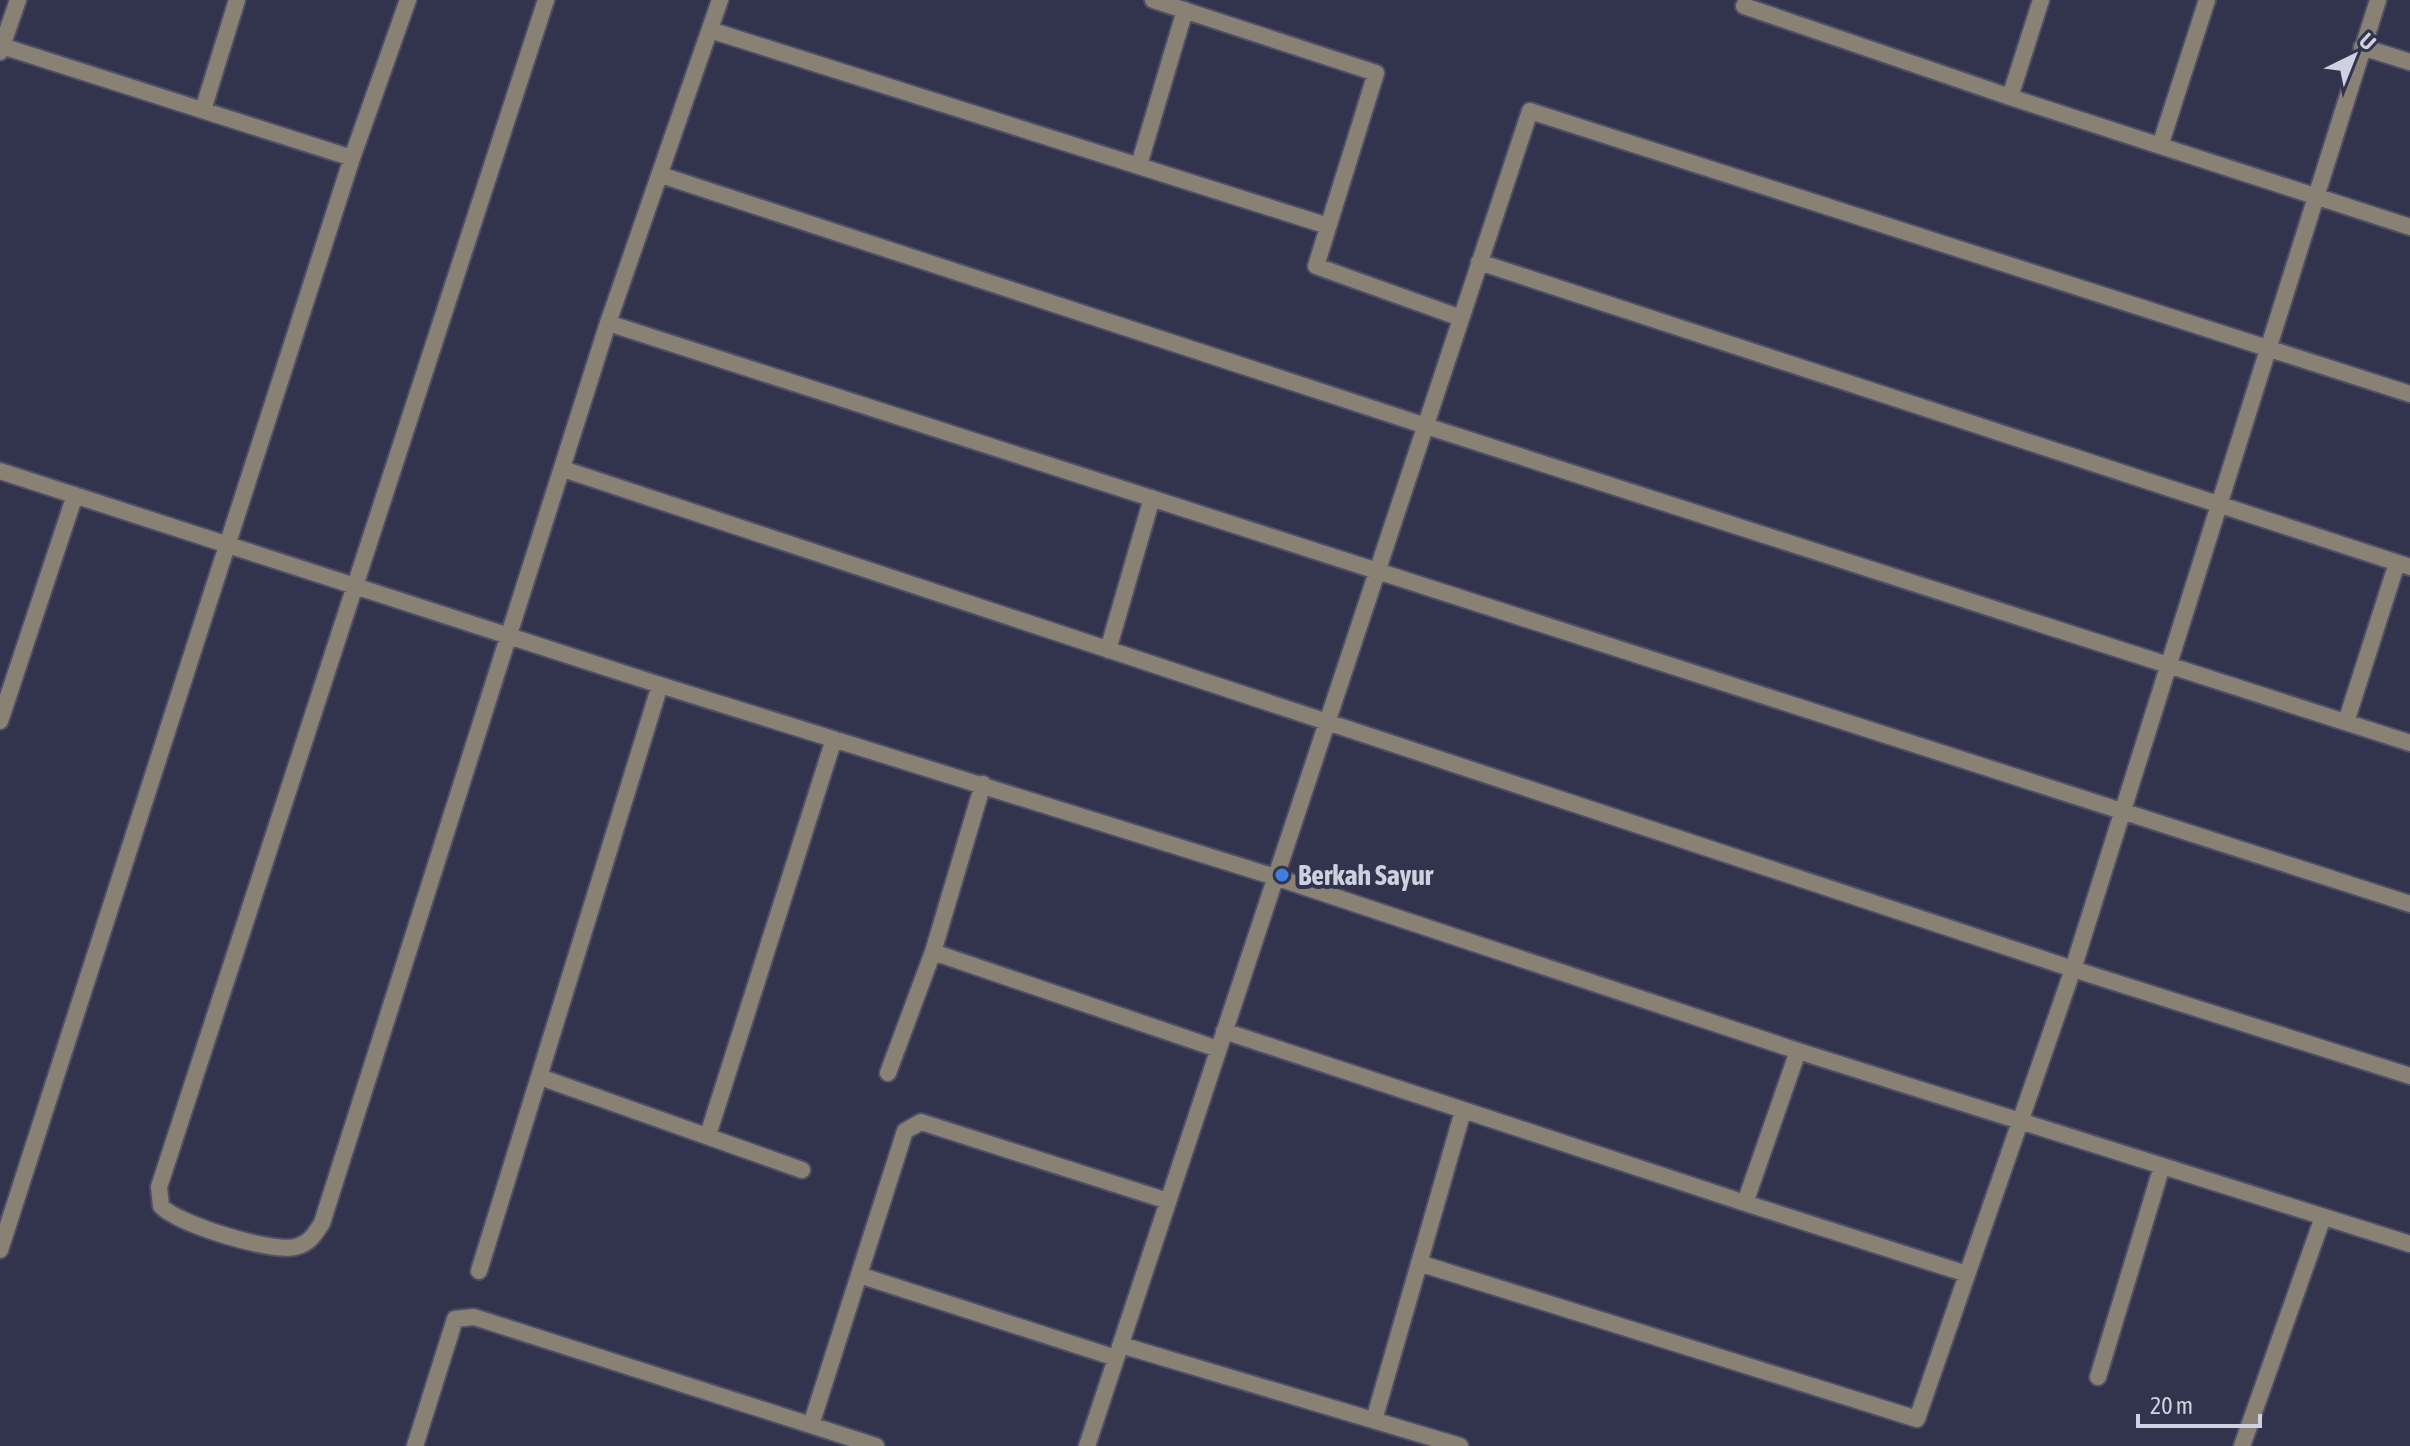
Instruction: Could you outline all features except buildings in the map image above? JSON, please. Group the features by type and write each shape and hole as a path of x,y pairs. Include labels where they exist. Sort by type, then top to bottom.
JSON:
{"street":[{"path":"18,0 1,49 352,158"},
{"path":"203,110 237,0"},
{"path":"0,1250 352,158 408,0"},
{"path":"546,0 357,588 159,1187 161,1206 176,1219 282,1250 305,1245 322,1223 608,323 720,0"},
{"path":"1153,0 1376,73 1316,266 1461,318"},
{"path":"2010,97 2041,0"},
{"path":"2160,146 2207,0"},
{"path":"1419,1263 1917,1419 2073,969 2378,0"},
{"path":"1744,6 2010,97 2410,227"},
{"path":"1139,165 1185,10"},
{"path":"710,30 1328,226"},
{"path":"2362,47 2410,62"},
{"path":"1087,1446 1530,111 2410,394"},
{"path":"661,175 1426,426 2410,743"},
{"path":"1479,262 2403,565 2346,722"},
{"path":"608,323 2410,904"},
{"path":"563,469 2073,969 2410,1076"},
{"path":"0,471 660,685 1275,877 1798,1051 2410,1244"},
{"path":"0,721 75,495"},
{"path":"1108,650 1152,498"},
{"path":"479,1271 660,685"},
{"path":"708,1135 834,739"},
{"path":"888,1073 933,952 983,784"},
{"path":"933,952 1218,1049"},
{"path":"1224,1031 1967,1274"},
{"path":"1745,1203 1798,1051"},
{"path":"540,1077 802,1170"},
{"path":"1374,1420 1463,1111"},
{"path":"811,1425 905,1131 921,1122 1168,1201"},
{"path":"2098,1377 2162,1166"},
{"path":"2242,1446 2323,1217"},
{"path":"859,1275 1118,1352 1460,1446"},
{"path":"415,1446 455,1319 474,1317 876,1446"}],"place":[{"name":"Berkah Sayur","path":"1282,875"}]}
